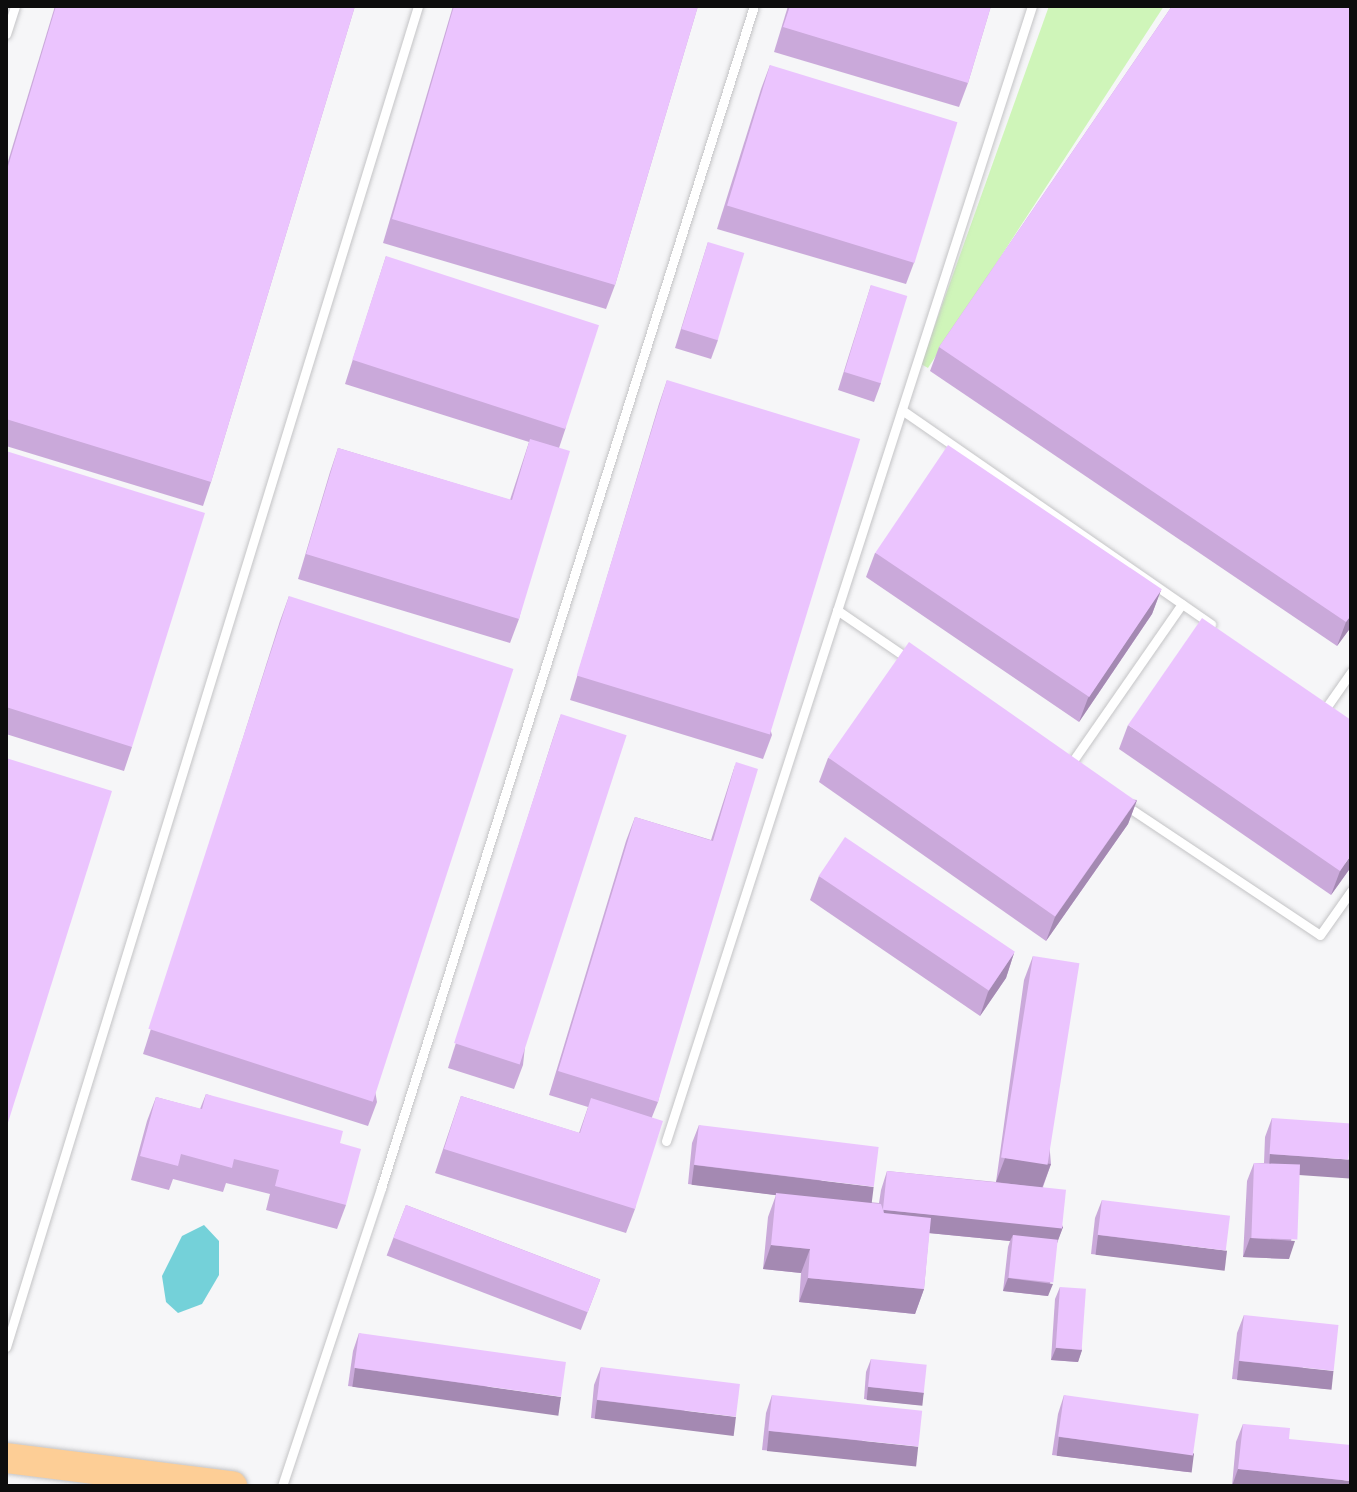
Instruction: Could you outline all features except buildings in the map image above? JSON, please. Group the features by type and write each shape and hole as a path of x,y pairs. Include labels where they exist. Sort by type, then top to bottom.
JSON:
{"main road":[{"path":"6,1458 232,1486"}],"lane":[{"path":"6,34 15,6"},
{"path":"6,1347 418,6"},
{"path":"282,1486 381,1188 754,6"},
{"path":"666,1141 1032,6"},
{"path":"902,410 1218,629"},
{"path":"1069,768 1182,604"},
{"path":"837,610 927,671"},
{"path":"1328,705 1351,672"},
{"path":"1316,697 1340,713"},
{"path":"1056,759 1082,777"},
{"path":"1108,794 1320,935 1351,891"}],"green space":[{"path":"1049,6 1164,6 928,368 921,364"}],"water":[{"path":"204,1225 219,1241 219,1275 202,1304 178,1313 166,1302 162,1276 182,1236"}]}
